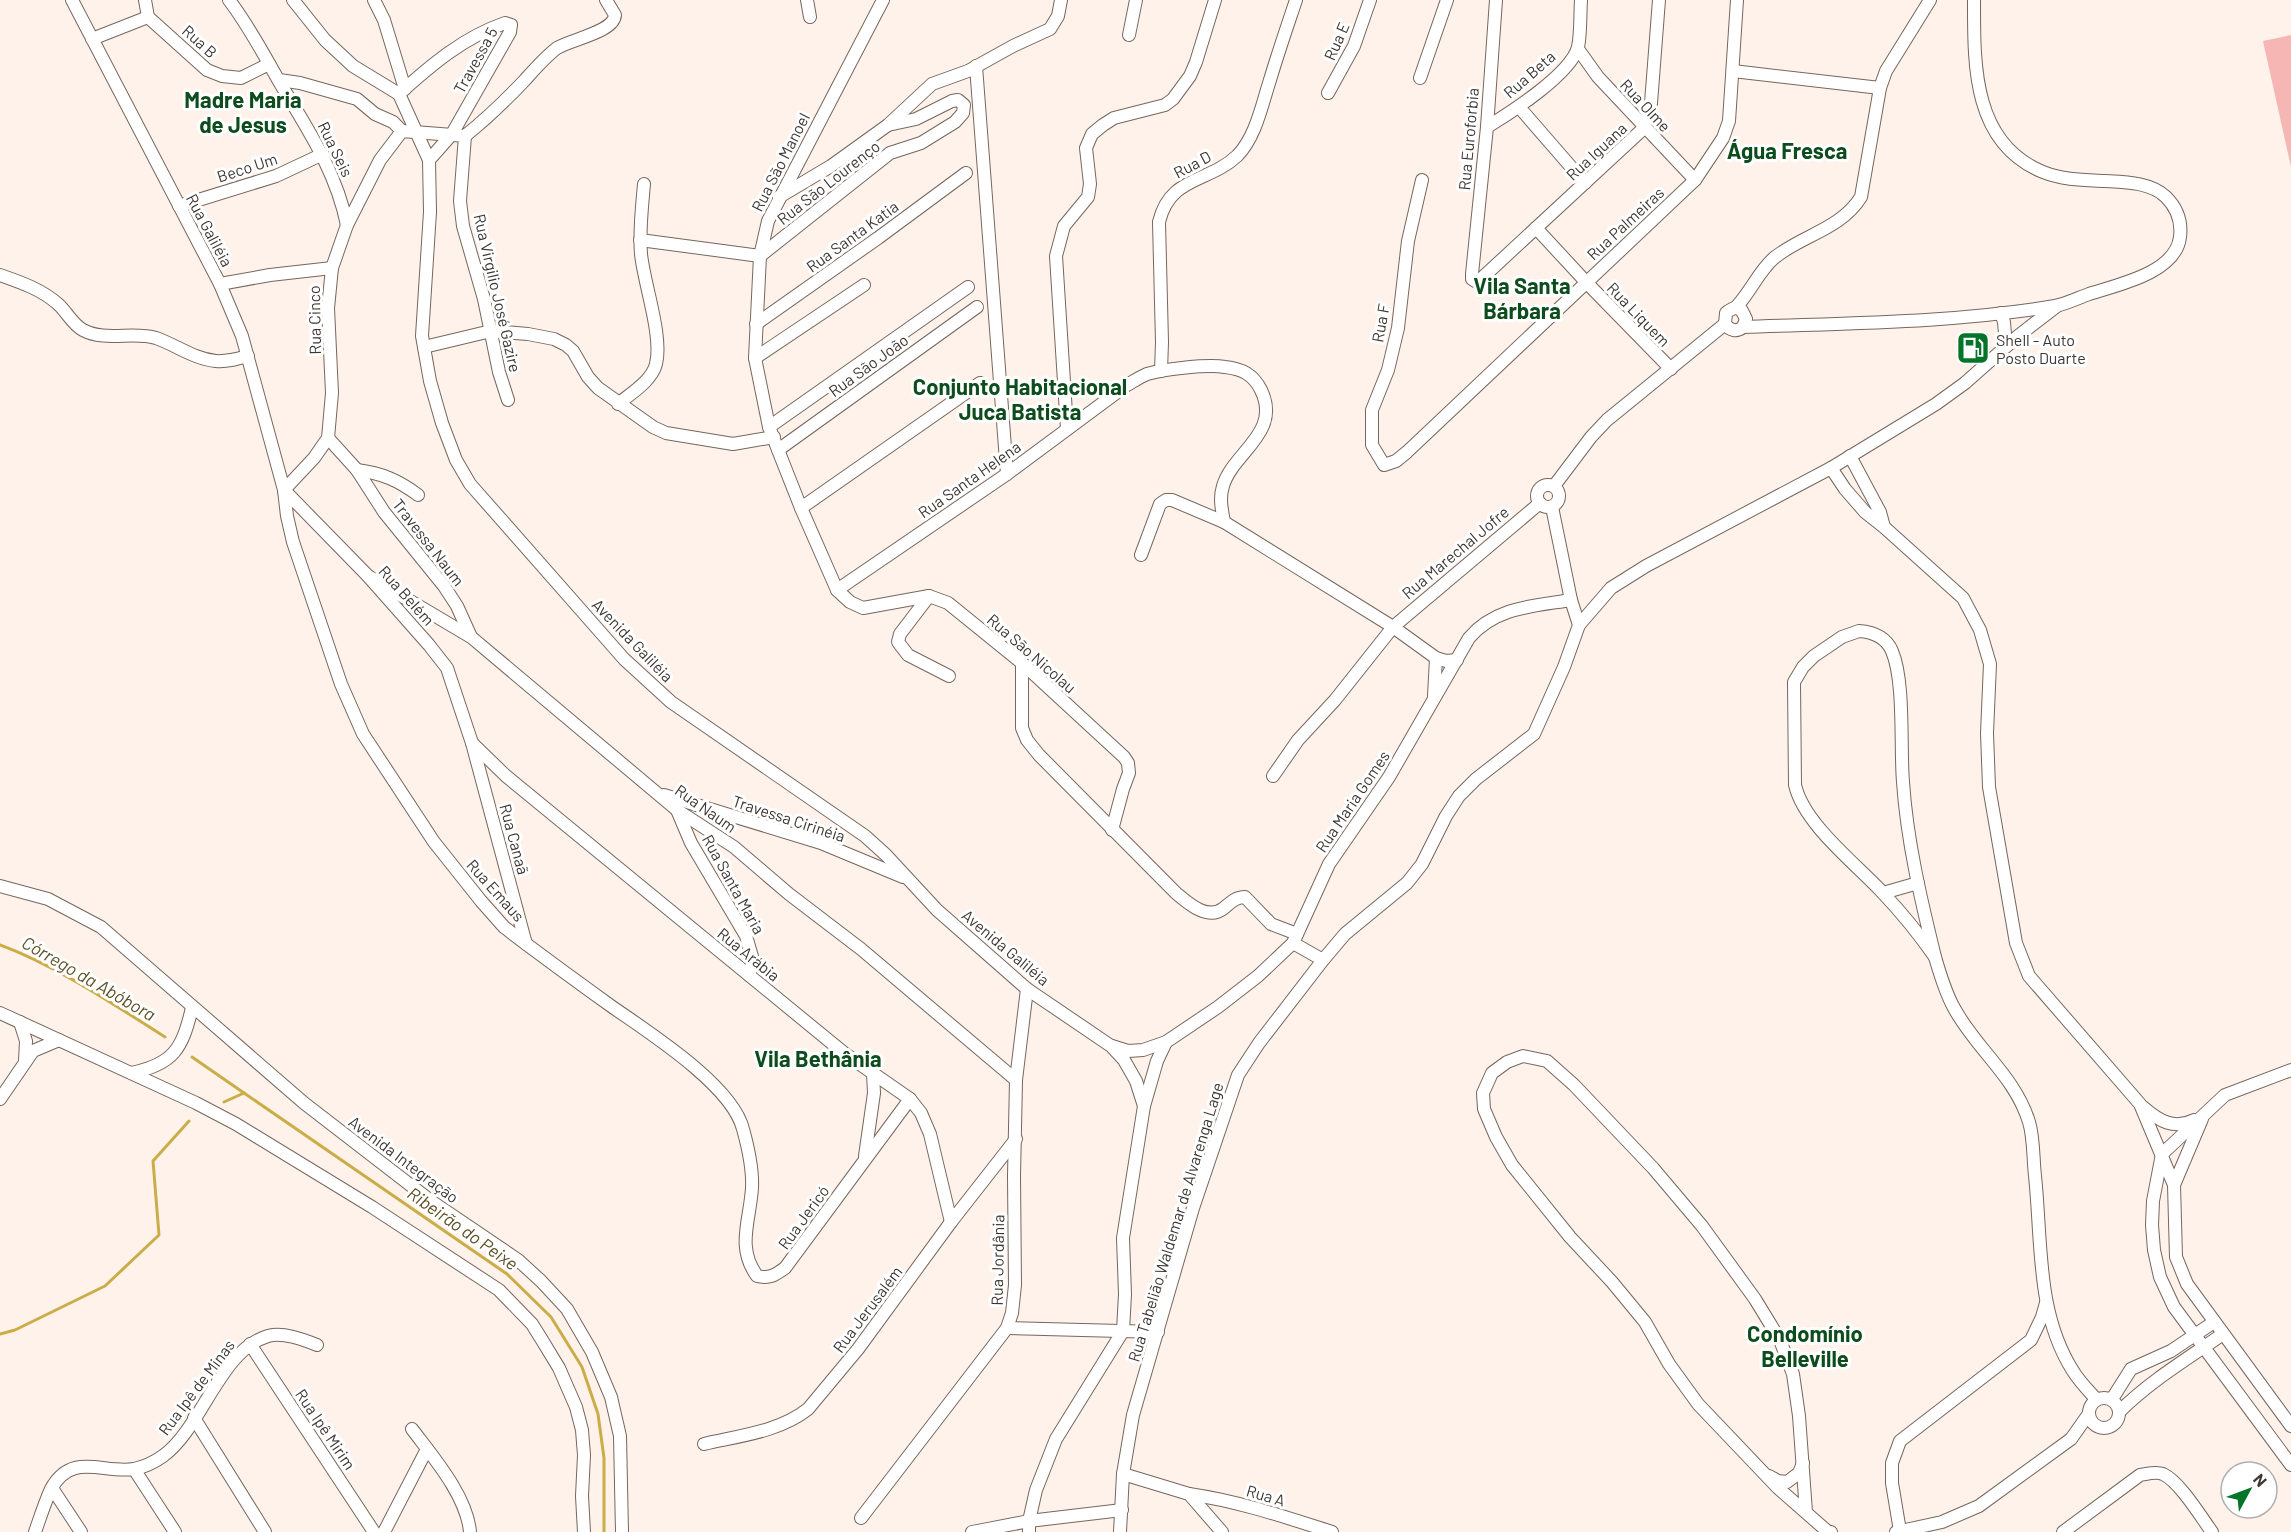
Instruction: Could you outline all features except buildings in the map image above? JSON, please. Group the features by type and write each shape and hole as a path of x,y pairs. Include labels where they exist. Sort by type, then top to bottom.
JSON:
{"street":[{"name":"Rua Galiléia","path":"72,0 220,284 242,336 284,490"},
{"path":"92,39 148,17 145,0"},
{"name":"Rua Seis","path":"229,0 247,24 323,154 336,186 347,225"},
{"path":"293,0 325,40 353,66 402,91"},
{"name":"Avenida Galiléia","path":"374,0 384,20 402,91 429,160 430,212 422,336 430,381 442,423 456,459 470,484 624,659 671,702 865,836 937,910 1028,989 1111,1046"},
{"path":"279,81 300,83 357,99 375,114 393,122 402,131 465,136 499,107 554,50 565,43 604,30 612,24 615,15 606,0"},
{"path":"807,0 810,17"},
{"name":"Rua São Manoel","path":"837,590 771,432 755,358 760,256 768,221 779,196 883,0"},
{"path":"779,196 831,166 888,125 932,84 976,66 1050,29 1058,16 1061,0"},
{"path":"1129,35 1136,0"},
{"path":"1067,429 1056,256 1065,226 1088,196 1090,184 1086,148 1092,134 1114,118 1165,105 1173,99 1190,76 1196,62 1215,0"},
{"name":"Rua D","path":"1161,371 1160,222 1163,207 1171,195 1183,185 1227,164 1245,145 1255,126 1296,0"},
{"name":"Rua E","path":"1328,93 1354,46 1370,0"},
{"path":"1420,78 1447,0"},
{"name":"Rua Euroforbia","path":"1473,280 1496,0"},
{"name":"Rua Beta","path":"1487,128 1519,107 1549,83 1578,49 1581,0"},
{"name":"Rua Iguana","path":"1473,280 1477,281 1482,278 1644,128 1651,103 1659,0"},
{"name":"Rua Palmeiras","path":"1384,465 1396,462 1407,452 1695,180 1723,138 1729,121 1737,0"},
{"path":"1930,0 1886,70 1880,88 1864,190 1857,204 1826,230 1776,257 1735,308 1726,313 1725,324 1729,329 2001,313 2058,305 2145,276 2171,255 2180,242 2181,225 2176,209 2164,195 2149,187 2126,182 2067,179 2043,172 2018,158 1997,135 1984,111 1977,83 1974,0"},
{"name":"Rua B","path":"148,17 199,64 214,73 241,78 269,64"},
{"name":"Travessa 5","path":"402,91 467,39 489,28 505,23 510,24 512,26 510,32 452,134"},
{"name":"Rua Olme","path":"1578,49 1598,77 1695,180"},
{"path":"976,66 1007,474"},
{"path":"1733,71 1880,88"},
{"name":"Rua São Lourenço","path":"760,256 890,153 921,143 955,122 963,113 964,105 958,100 952,101 916,120 888,125"},
{"path":"1519,107 1585,183"},
{"name":"Rua Cinco","path":"328,438 332,393 328,308 332,268 347,225 380,160 402,131"},
{"path":"429,160 452,134"},
{"name":"Rua Virgilio José Gazire","path":"465,136 460,201 463,226 508,400"},
{"name":"Beco Um","path":"179,206 276,176 323,154"},
{"name":"Rua Santa Katia","path":"756,324 966,173"},
{"name":"Rua F","path":"1384,465 1372,445 1372,410 1388,370 1398,328 1408,241 1422,180"},
{"path":"618,404 645,380 656,364 657,351 640,240 644,184"},
{"name":"Rua Liquem","path":"1536,228 1671,369"},
{"path":"640,240 760,256"},
{"path":"220,284 270,275 332,268"},
{"path":"0,275 44,294 57,303 76,325 90,332 155,338 192,355 215,361 248,356"},
{"path":"755,358 864,285"},
{"name":"Rua São João","path":"771,432 968,287"},
{"path":"1579,625 1611,588 1646,566 1831,468 1936,404 1965,383 2058,305"},
{"name":"Rua São João","path":"778,450 976,307"},
{"path":"1735,308 1745,313 1746,322 1743,327"},
{"path":"2001,313 2007,346"},
{"path":"1554,486 1591,437 1607,420 1725,324"},
{"path":"424,347 491,331 554,339 573,351 588,377 618,404 652,427 666,433 733,444 771,432"},
{"name":"Rua Santa Helena","path":"837,590 1007,474 1127,385 1146,375 1161,371 1220,366 1239,369 1251,375 1266,401 1264,420 1254,443 1234,466 1223,484 1220,497 1224,522"},
{"path":"801,508 980,382"},
{"path":"284,490 328,438"},
{"name":"Travessa Naum","path":"328,438 357,470 384,512 444,586 457,606 471,637"},
{"path":"1850,456 1880,512 1884,527"},
{"path":"1831,468 1854,501 1963,598 1980,630 1990,664 1987,733 1989,787 2009,912 2016,943 2029,976 2152,1115 2174,1125 2186,1124 2204,1115"},
{"name":"Travessa Naum","path":"357,470 377,473 399,481 417,495"},
{"path":"1546,485 1554,486 1560,496 1558,503 1552,507 1545,507 1537,496 1540,489 1546,485"},
{"name":"Rua Belém","path":"284,490 368,576 447,668 472,743"},
{"name":"Rua Emaus","path":"284,490 287,516 310,596 341,684 363,734 450,863 504,927 679,1054 707,1078 730,1105 743,1126 752,1185 745,1250 758,1276"},
{"path":"1141,555 1156,510 1166,500 1172,500 1224,522 1393,627 1436,658 1446,661 1456,660"},
{"name":"Rua Marechal Jofre","path":"1273,776 1299,740 1335,700 1393,627 1540,503"},
{"path":"1552,507 1571,600 1579,625"},
{"name":"Rua Naum","path":"368,576 471,637 677,810 734,847 789,894 861,949 1016,1080"},
{"path":"837,590 850,602 863,608 929,596"},
{"path":"929,596 900,634 898,642 908,655 949,676"},
{"name":"Rua São Nicolau","path":"929,596 948,603 1022,663 1128,763 1129,773 1113,830"},
{"name":"Rua Maria Gomes","path":"1166,1042 1218,1007 1258,976 1295,938 1329,864 1389,777 1469,638 1479,626 1508,611 1571,600"},
{"name":"Rua Tabelião Waldemar de Alvarenga Lage","path":"1120,1532 1123,1474 1133,1414 1193,1208 1238,1075 1259,1043 1345,934 1407,883 1422,864 1446,816 1459,796 1476,779 1534,734 1564,667 1579,625"},
{"path":"1935,957 1883,893 1814,822 1799,801 1795,785 1794,682 1803,667 1814,656 1842,637 1859,631 1870,632 1880,637 1891,648 1898,668 1903,784 1917,883 1935,957 1954,1009 2008,1079 2030,1123 2038,1242 2046,1302 2059,1345 2073,1372 2096,1399"},
{"path":"1434,701 1436,658"},
{"path":"1022,663 1021,720 1027,740 1039,755 1176,893 1199,910 1209,913 1216,913 1235,899 1245,897 1271,924 1295,938 1323,960"},
{"name":"Rua Canaã","path":"472,743 526,944"},
{"name":"Rua Arábia","path":"472,743 506,776 749,975 873,1074 910,1099 921,1113 930,1134 951,1222"},
{"name":"Travessa Cirinéia","path":"657,793 821,843 909,880"},
{"name":"Rua Santa Maria","path":"677,810 691,843 746,936 753,960 749,975"},
{"path":"1883,893 1917,883"},
{"name":"Avenida Integração","path":"0,886 48,899 101,927 303,1103 431,1201 518,1260 541,1281 567,1310 592,1352 611,1397 620,1436 622,1532"},
{"name":"Rua Jordânia","path":"861,1518 1008,1328 1016,1285 1014,1176 1016,1080 1028,989"},
{"path":"131,1072 151,1069 167,1061 176,1052 182,1043 192,1008"},
{"path":"0,1013 131,1072 246,1130 372,1207 499,1290 532,1324 551,1353 576,1407 582,1430 584,1455 582,1496 584,1532"},
{"path":"21,1022 26,1041 25,1060"},
{"path":"0,1099 33,1051 59,1040"},
{"path":"1111,1046 1128,1051 1143,1050 1166,1042"},
{"path":"1029,1526 1036,1490 1056,1439 1122,1331 1125,1294 1123,1238 1143,1106 1157,1061 1166,1042"},
{"path":"1111,1046 1124,1060 1136,1081 1143,1106"},
{"path":"1806,1512 1804,1462 1793,1374 1780,1340 1755,1299 1702,1226 1653,1168 1574,1085 1547,1061 1523,1056 1507,1062 1492,1073 1483,1093 1484,1109 1512,1165 1570,1237 1645,1322 1670,1364 1698,1404 1765,1475 1806,1512 1831,1532"},
{"path":"2291,1070 2225,1095 2162,1154 2153,1201 2152,1225 2154,1250 2160,1277 2174,1307 2291,1465"},
{"name":"Rua Jericó","path":"864,1160 874,1093 873,1074"},
{"name":"Rua Jericó","path":"758,1276 766,1278 774,1276 785,1268 910,1099"},
{"path":"2140,1104 2174,1185 2176,1257 2187,1284 2291,1426"},
{"path":"2174,1185 2204,1115"},
{"name":"Rua Jerusalém","path":"704,1444 784,1423 798,1417 808,1409 858,1350 951,1222 1016,1138"},
{"path":"2031,1340 2046,1302"},
{"path":"2112,1400 2131,1368 2170,1351 2214,1322"},
{"path":"1008,1328 1158,1332"},
{"path":"2059,1345 2044,1337 2031,1340 1900,1441 1892,1463 1898,1532 1942,1522 1979,1506 2071,1439 2098,1427 2108,1428 2113,1425 2119,1412 2135,1396 2223,1334"},
{"name":"Rua Ipê de Minas","path":"35,1532 52,1488 62,1475 71,1469 85,1465 134,1469 164,1455 180,1439 226,1370 250,1344 269,1335 296,1337 317,1345"},
{"name":"Rua Ipê Mirim","path":"250,1344 374,1532"},
{"path":"2071,1439 2096,1399 2107,1397 2117,1405 2119,1412"},
{"path":"2088,1415 2098,1427"},
{"path":"194,1418 266,1532"},
{"path":"412,1429 463,1506 470,1532"},
{"path":"384,1532 427,1449"},
{"path":"1765,1475 1787,1482 1799,1473 1804,1462"},
{"path":"134,1469 175,1532"},
{"path":"2063,1532 2140,1475 2152,1473 2163,1474 2175,1484 2212,1532"},
{"name":"Rua A","path":"1123,1474 1189,1494 1254,1508 1332,1532"},
{"path":"52,1488 81,1532"},
{"path":"1189,1494 1222,1532"},
{"path":"972,1532 1029,1526 1122,1510"}],"shaded area":[{"path":"2291,35 2291,167 2263,41"}],"waterway":[{"name":"Córrego da Abóbora","path":"0,945 64,975 165,1037"},
{"name":"Córrego da Abóbora","path":"192,1057 244,1093"},
{"name":"Ribeirão do Peixe","path":"224,1102 244,1093 507,1274 551,1317 582,1367 598,1414 604,1458 604,1532"},
{"name":"Ribeirão do Peixe","path":"0,1334 15,1330 105,1286 159,1235 153,1161 189,1121"}],"place":[{"name":"Shell - Auto Posto Duarte","path":"1973,348"}],"district":[{"name":"Madre Maria de Jesus","path":"243,112"},
{"name":"Água Fresca","path":"1787,150"},
{"name":"Vila Santa Bárbara","path":"1522,298"},
{"name":"Conjunto Habitacional Juca Batista","path":"1020,398"},
{"name":"Vila Bethânia","path":"818,1058"},
{"name":"Condomínio Belleville","path":"1805,1346"}]}
